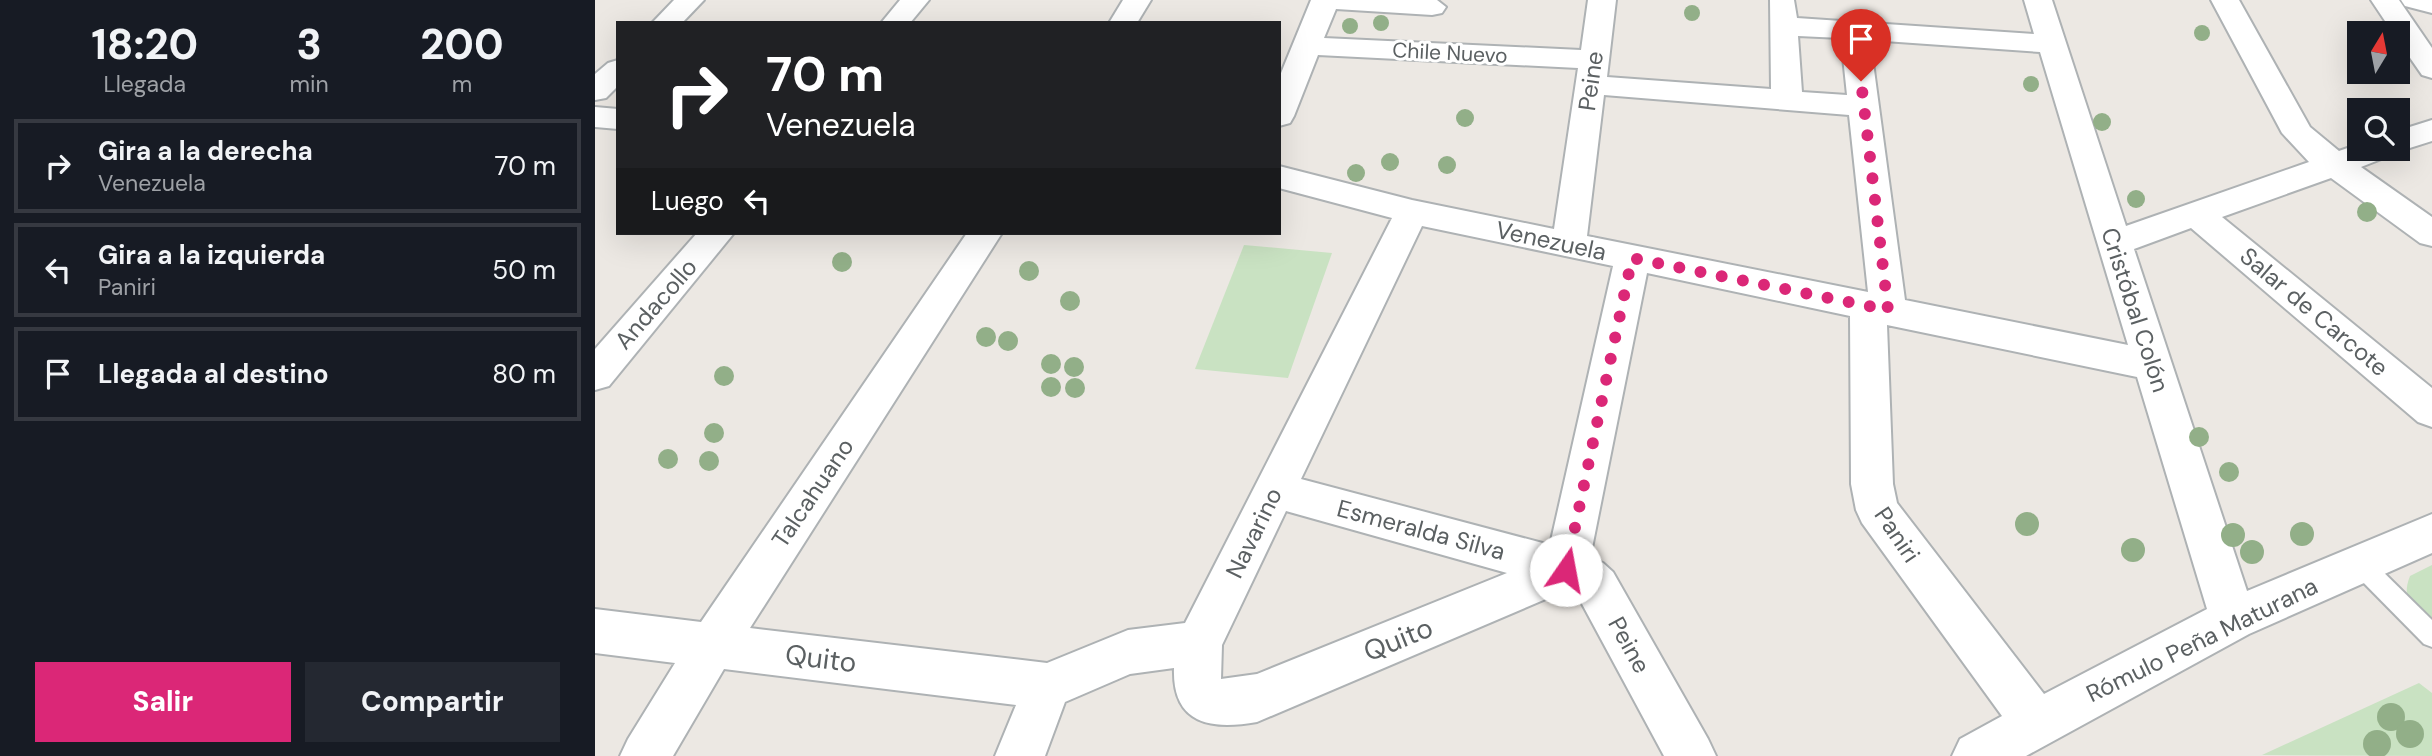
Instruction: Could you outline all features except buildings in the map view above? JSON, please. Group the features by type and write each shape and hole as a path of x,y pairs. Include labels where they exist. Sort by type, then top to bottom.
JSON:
{"street":[{"path":"668,21 690,0"},
{"path":"897,21 915,0"},
{"path":"1124,21 1136,0"},
{"path":"1281,111 1325,0"},
{"name":"Chile Nuevo","path":"1332,0 1433,4"},
{"name":"Peine","path":"1569,244 1602,0"},
{"name":"Cristóbal Colón","path":"2038,0 2233,620"},
{"path":"2225,0 2290,122 2305,141 2432,234"},
{"path":"2385,0 2432,69"},
{"path":"2415,0 2432,5"},
{"path":"1418,51 1433,4"},
{"path":"1787,100 1783,13 1854,31 2052,44"},
{"name":"Paniri","path":"1854,31 1864,106 1878,308 1873,496 1877,510 2038,724"},
{"name":"Chile Nuevo","path":"1307,46 1418,51 1787,100 1864,106"},
{"path":"595,91 616,71"},
{"path":"595,117 616,119"},
{"path":"2410,138 2432,130"},
{"path":"2114,243 2347,160"},
{"name":"Venezuela","path":"1281,178 1412,212 2153,365"},
{"name":"Navarino","path":"1199,643 1412,212"},
{"name":"Salar de Carcote","path":"2195,213 2432,411"},
{"name":"Andacollo","path":"595,375 715,235"},
{"name":"Talcahuano","path":"645,756 712,645 984,235"},
{"path":"1566,570 1632,258"},
{"name":"Esmeralda Silva","path":"1275,490 1566,570"},
{"name":"Rómulo Peña Maturana","path":"1977,756 2233,620 2432,533"},
{"name":"Peine","path":"1566,570 1587,577 1597,587 1691,756"},
{"name":"Quito","path":"1199,643 1195,679 1198,690 1206,700 1221,704 1257,698 1566,570"},
{"name":"Quito","path":"595,631 1047,685"},
{"path":"1020,756 1047,685 1128,652 1199,643"}],"lane":[{"path":"2360,564 2432,636"}],"green space":[{"path":"1244,245 1332,253 1288,378 1195,369"},
{"path":"2432,565 2432,624 2411,603 2407,585 2410,576"},
{"path":"2419,683 2432,693 2432,756 2262,755"}],"route":[{"path":"1566,570 1632,258 1888,310 1861,81"}]}
